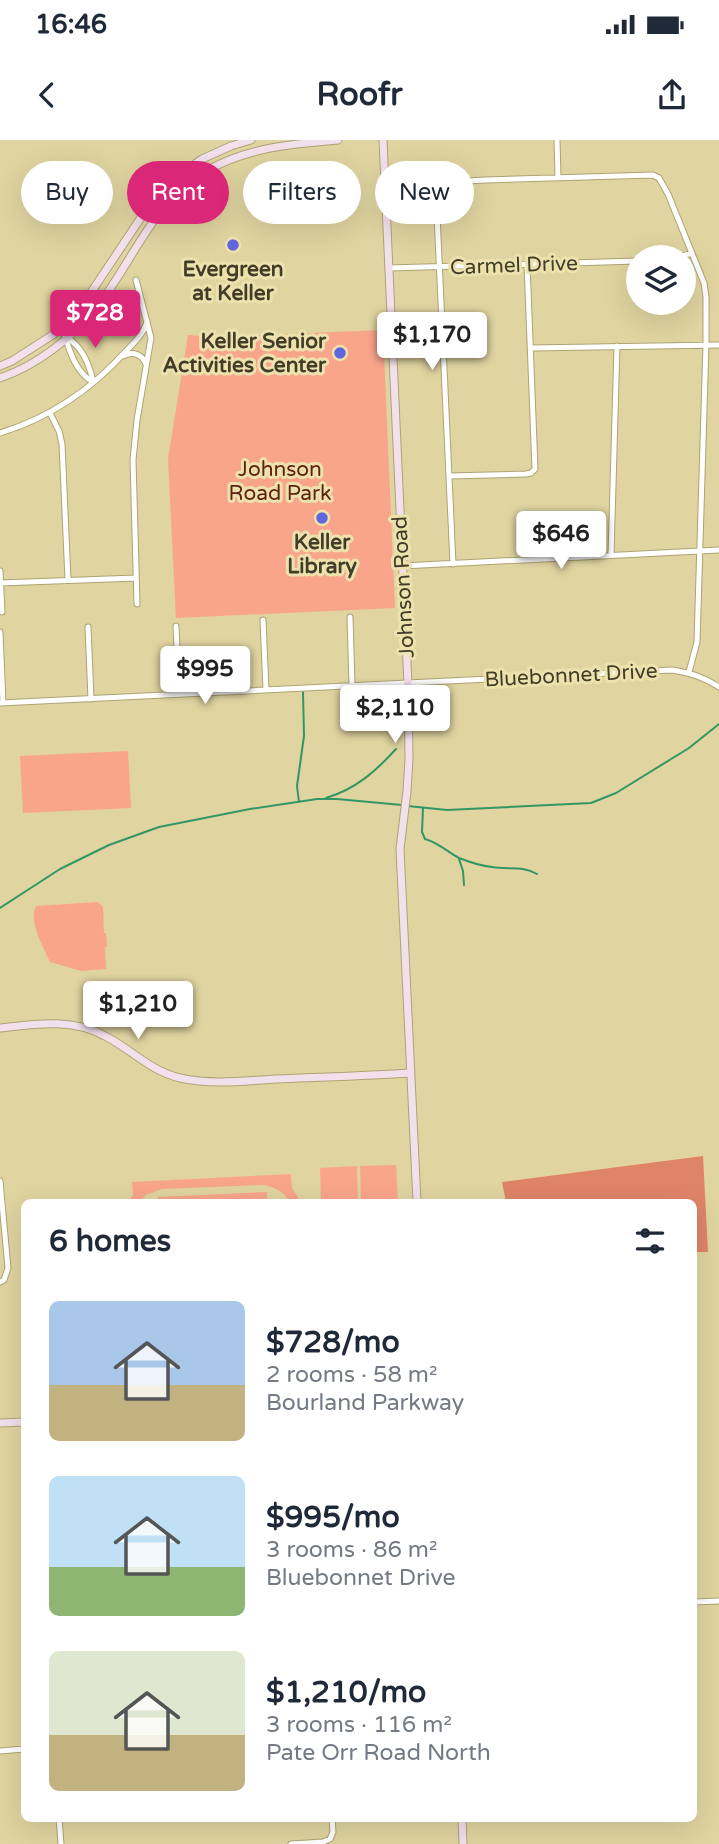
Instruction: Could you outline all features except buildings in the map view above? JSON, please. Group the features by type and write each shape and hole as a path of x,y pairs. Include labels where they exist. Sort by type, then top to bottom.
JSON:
{"main road":[{"path":"0,366 33,348 59,329 86,300 133,229 173,180 202,159 251,140"},
{"path":"0,379 17,372 73,333 98,305 151,224 176,194 200,175 236,157 260,149 338,140"},
{"name":"Johnson Road","path":"383,140 408,684 409,759 400,849 417,1199"},
{"path":"231,146 236,157"},
{"path":"0,1028 59,1024 90,1029 148,1065 188,1080 207,1082 410,1073"},
{"path":"0,1423 21,1422"},
{"path":"461,1822 463,1844"}],"street":[{"path":"558,140 558,177"},
{"path":"453,564 436,193 439,185 455,181 653,175 659,178 668,194 689,245"},
{"name":"Carmel Drive","path":"389,268 626,261"},
{"path":"689,673 697,642 706,344 706,297 696,263"},
{"path":"449,476 526,474 535,469 527,264"},
{"path":"136,280 152,338 132,460 137,604"},
{"path":"0,433 27,423 74,398 121,358 145,328 147,317"},
{"path":"59,329 78,346 91,371 93,383"},
{"path":"531,348 719,345"},
{"path":"611,555 617,346"},
{"path":"121,358 131,353 138,354 144,360 146,370"},
{"path":"50,412 62,444 68,580"},
{"path":"402,566 719,551"},
{"path":"0,570 2,612"},
{"path":"0,583 136,578"},
{"path":"349,617 352,685"},
{"path":"262,620 266,690"},
{"path":"176,626 178,694"},
{"path":"88,627 90,699"},
{"path":"0,632 2,703"},
{"name":"Bluebonnet Drive","path":"2,703 672,670 704,677 719,687"},
{"path":"0,1181 8,1268 4,1280 0,1282"},
{"path":"697,1602 719,1601"},
{"path":"0,1751 21,1749"},
{"path":"59,1822 61,1844"},
{"path":"291,1844 330,1839 332,1822"}],"green space":[{"name":"Johnson Road Park","path":"383,330 395,608 176,618 168,459 188,335 214,337"},
{"path":"128,751 131,808 23,813 20,756"},
{"path":"98,902 103,907 106,969 81,971 50,962 35,927 36,906"},
{"path":"396,1165 398,1199 361,1199 360,1166"},
{"path":"357,1166 358,1199 321,1199 320,1168"},
{"path":"291,1174 292,1188 299,1199 287,1199 278,1190 261,1185 162,1189 142,1199 130,1199 133,1195 132,1182"},
{"path":"267,1192 267,1199 158,1197"}],"shaded area":[{"path":"703,1156 708,1252 697,1252 697,1199 505,1199 502,1182"}],"waterway":[{"path":"299,802 297,786 304,736 303,692"},
{"path":"408,806 447,810 591,803 616,793 689,748 719,724"},
{"path":"326,798 347,790 365,778 396,749"},
{"path":"0,908 60,869 109,845 159,827 317,799 402,805"},
{"path":"423,808 422,832 425,839 471,862 537,874"},
{"path":"459,859 464,885"}],"place":[{"name":"Evergreen at Keller","path":"233,245"},
{"name":"Keller Senior Activities Center","path":"340,353"},
{"name":"Keller Library","path":"322,518"}]}
